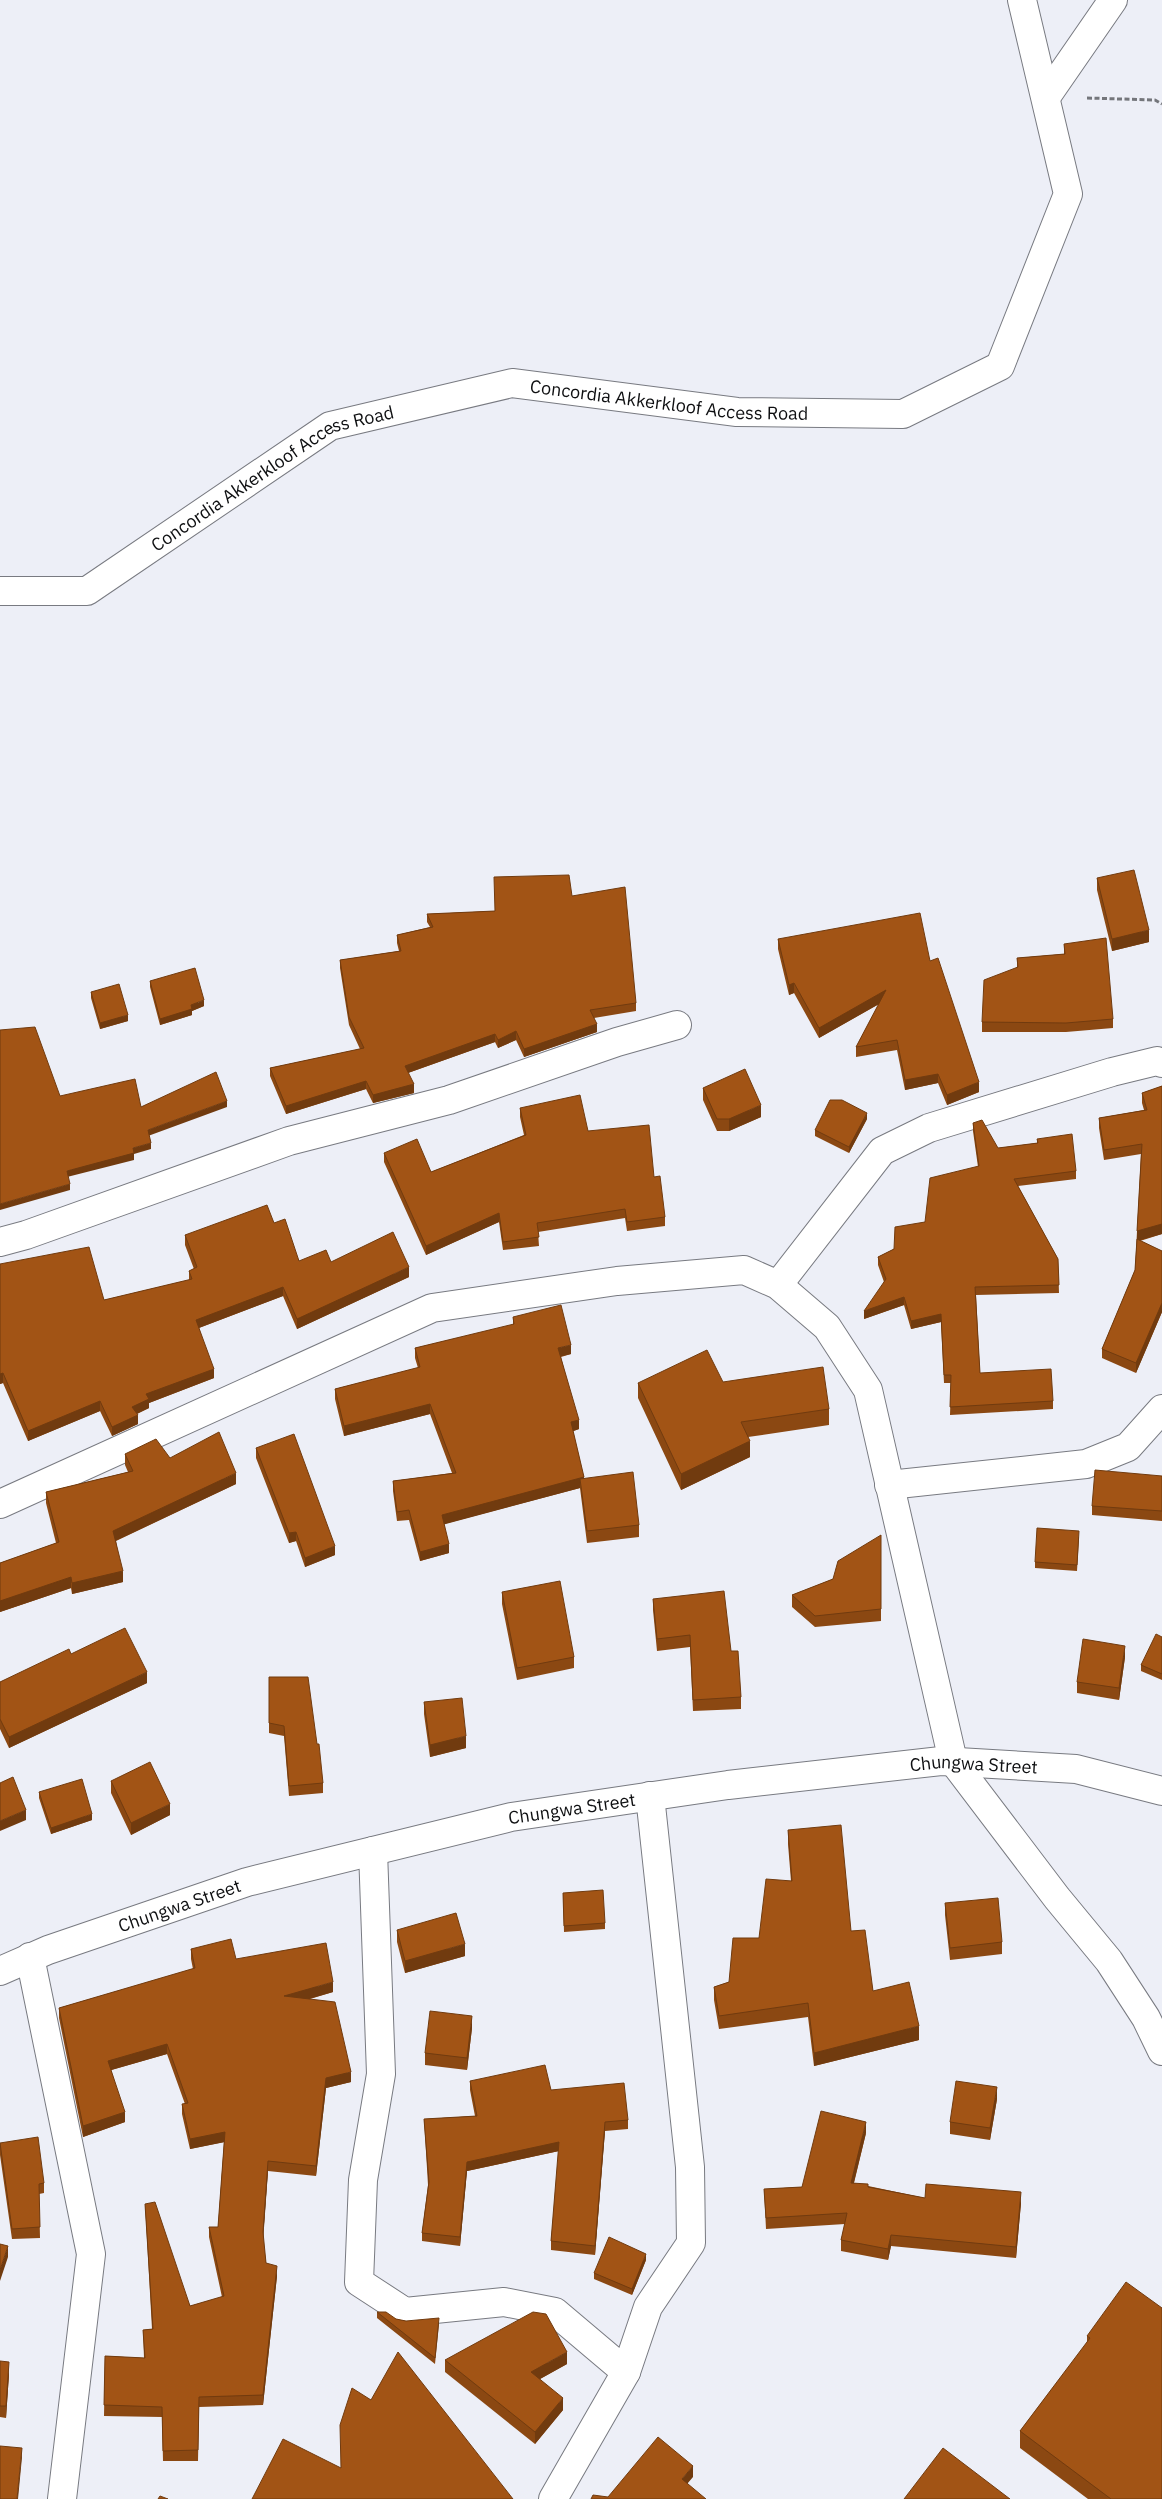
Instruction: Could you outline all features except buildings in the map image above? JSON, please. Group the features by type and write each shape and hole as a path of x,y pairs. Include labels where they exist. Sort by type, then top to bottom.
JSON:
{"street":[{"name":"Concordia Akkerkloof Access Road","path":"0,591 87,591 330,426 512,383 737,412 903,414 1000,366 1068,194 1022,0"},
{"path":"1046,97 1113,0"},
{"path":"0,1242 36,1231 288,1141 449,1100 616,1042 677,1025"},
{"path":"778,1285 882,1151 929,1128 1112,1072 1157,1061 1162,1063"},
{"path":"0,1504 432,1308 617,1281 744,1270 778,1285 827,1327 868,1390 953,1761 1057,1898 1109,1961 1146,2018 1162,2051"},
{"path":"889,1484 1086,1464 1128,1447 1162,1409"},
{"name":"Chungwa Street","path":"0,1971 30,1957 247,1882 511,1816 728,1786 941,1761 1076,1770 1162,1792"},
{"path":"553,2499 626,2372 648,2307 691,2243 690,2167 650,1796"},
{"path":"373,1851 380,2074 363,2180 359,2282 405,2312 504,2302 555,2312 626,2372"},
{"path":"30,1957 91,2254 62,2499"}],"path":[{"path":"1046,97 1156,100 1162,104"}]}
